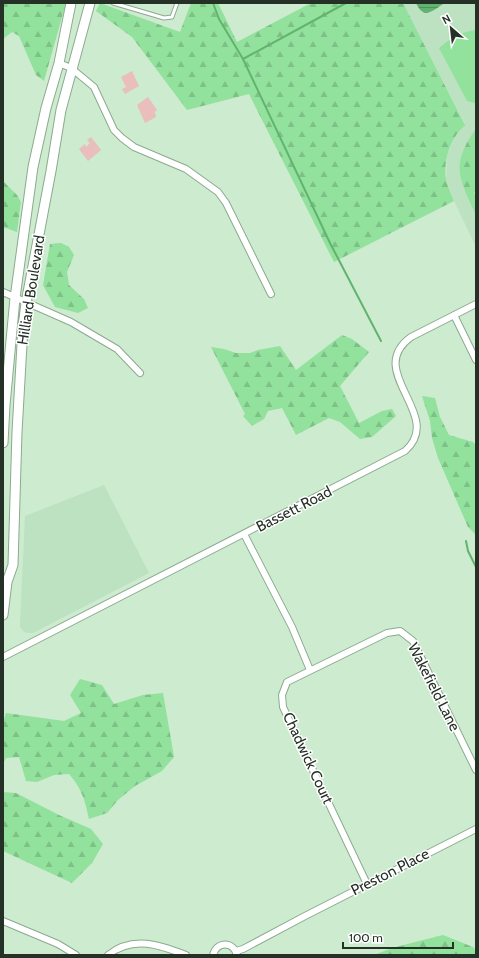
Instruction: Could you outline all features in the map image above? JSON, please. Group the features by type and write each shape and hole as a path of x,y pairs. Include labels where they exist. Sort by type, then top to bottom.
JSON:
{"main road":[{"name":"Hilliard Boulevard","path":"3,443 5,405 20,300 33,167 46,108 59,63 71,3"},
{"name":"Hilliard Boulevard","path":"3,616 7,582 13,565 17,432 23,327 20,300 50,179 60,110 90,3"},
{"name":"Hilliard Boulevard","path":"3,572 7,582"}],"street":[{"path":"59,63 71,68 94,87 114,130 122,138 134,147 186,169 218,192 226,203 271,294"},
{"path":"3,292 71,322 117,350 140,373"},
{"name":"Bassett Road","path":"3,657 397,456 410,446 416,436 417,424 413,411 397,375 395,366 396,356 403,344 411,337 476,304"},
{"path":"454,315 476,360"},
{"path":"244,534 292,627 310,670"},
{"name":"Wakefield Lane","path":"310,670 387,633 400,632 413,641 476,770"},
{"name":"Chadwick Court","path":"310,670 287,682 282,694 284,706 367,884"},
{"name":"Preston Place","path":"236,953 476,829"},
{"path":"3,921 58,944 76,955"},
{"path":"108,955 133,943 149,943 186,955"},
{"path":"213,955 215,949 223,944 231,946 236,953"}],"lane":[{"path":"113,3 164,18 172,18 177,3"}],"shaded area":[{"path":"403,3 476,3 476,191 474,192 476,197 476,247 454,201 446,180 447,157 451,145 460,128 465,124"},
{"path":"416,3 445,3 433,11 426,13 422,12"},
{"path":"104,485 149,573 33,633 24,632 20,627 20,624 25,516"}],"green space":[{"path":"3,3 66,3 44,81 36,75 19,36 12,32 3,39"},
{"path":"100,3 180,32 191,3 218,3 237,42 311,3 403,3 465,125 455,136 447,158 445,173 446,180 454,201 334,262 249,94 187,110 132,37 96,11"},
{"path":"476,30 476,103 474,103 467,101 439,48 456,36"},
{"path":"476,129 476,191 474,192 476,197 476,215 464,189 460,175 460,162 468,140"},
{"path":"3,181 17,195 21,202 17,232 3,227"},
{"path":"61,243 69,247 74,255 67,272 69,285 84,299 88,308 78,313 55,307 43,285 50,244"},
{"path":"342,335 352,339 369,352 340,386 359,423 382,411 392,409 396,416 372,437 360,439 340,422 329,418 296,435 282,408 268,411 264,419 252,426 243,416 245,414 211,347 236,353 250,353 280,346 296,370"},
{"path":"422,396 435,398 440,417 449,435 473,442 476,445 476,535 468,527 438,458 432,438 430,421"},
{"path":"80,679 102,685 114,704 143,695 163,693 174,757 162,771 135,786 118,800 107,813 89,819 82,795 69,774 54,775 37,782 26,781 19,757 6,758 3,764 3,723 6,713 64,721 81,713 70,695"},
{"path":"3,792 16,793 59,815 91,829 103,844 92,863 72,883 3,851"},
{"path":"443,935 473,947 476,951 476,955 374,955 392,948"}],"building":[{"path":"132,71 139,86 125,94 122,89 126,87 121,77"},
{"path":"148,97 157,110 155,112 156,117 145,123 137,105"},
{"path":"91,137 101,150 88,161 79,149 85,144 86,147 90,143 87,140"}],"waterway":[{"path":"213,3 219,19 243,59 330,243 381,341"},
{"path":"243,59 346,3"},
{"path":"466,541 468,551 476,567"}]}
